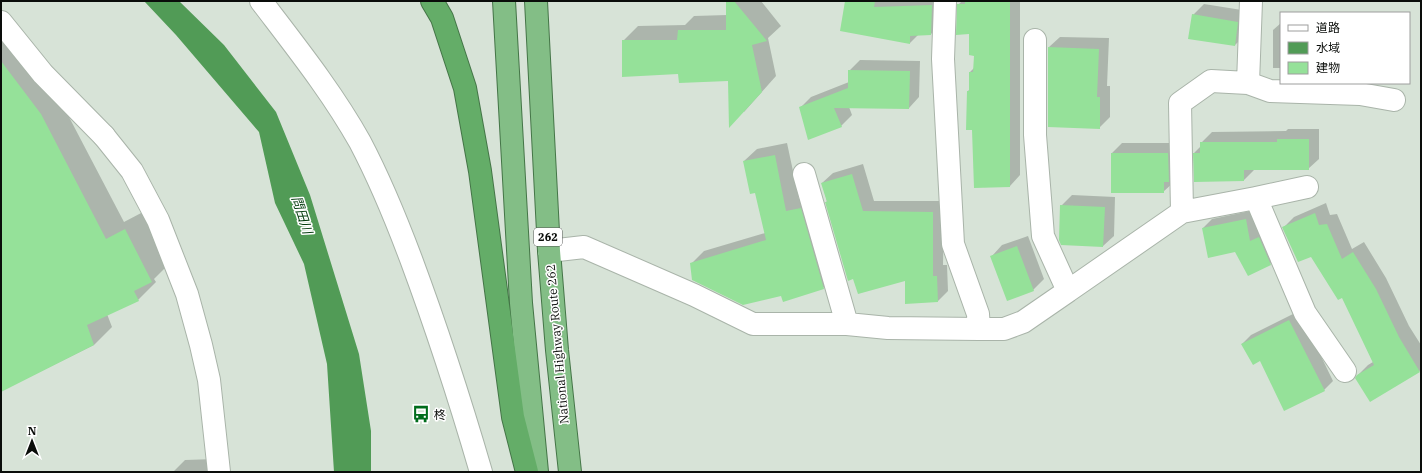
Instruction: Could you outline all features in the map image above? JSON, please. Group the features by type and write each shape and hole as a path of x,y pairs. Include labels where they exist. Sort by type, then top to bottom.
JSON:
{"highway":[{"path":"432,1 442,18 465,88 480,171 513,417 527,472"},
{"name":"262","path":"504,1 521,303 537,472"},
{"name":"National Highway Route 262","path":"536,1 549,251 557,350 570,472"}],"street":[{"path":"261,1 310,66 341,112 360,142 381,184 424,294 468,428 480,472"},
{"path":"945,1 943,59 953,244 978,314 980,329"},
{"path":"1248,84 1251,1"},
{"path":"1,22 43,74 104,136 132,171 158,220 187,294 201,345 209,380 219,472"},
{"path":"1035,40 1036,135 1042,236 1068,290"},
{"path":"1182,212 1180,104 1211,81 1248,84 1270,91 1360,94 1394,100"},
{"path":"804,174 847,324"},
{"path":"549,251 584,247 694,295 753,324 847,324 888,328 1004,329 1023,322 1182,212 1308,187"},
{"path":"1256,198 1305,313 1345,371"}],"water":[{"name":"問田川","path":"144,1 179,1 224,45 276,112 310,195 359,354 371,431 371,472 334,472 327,364 304,264 275,203 259,132 176,35"}],"building":[{"path":"726,1 734,1 767,41 752,45 762,92 729,128 728,81 679,83 678,74 622,77 622,40 677,40 678,30 726,30"},
{"path":"845,1 875,1 874,7 932,5 931,35 910,36 910,44 840,31"},
{"path":"965,1 1010,1 1010,187 974,188 972,130 966,130 969,72 973,72 974,56 969,55 969,34 956,35 957,4 965,4"},
{"path":"1192,14 1238,22 1235,46 1188,39"},
{"path":"1048,47 1099,49 1097,97 1100,97 1100,129 1048,127"},
{"path":"1,61 41,114 106,239 125,229 152,282 134,291 139,301 87,325 94,345 1,392"},
{"path":"848,70 910,71 909,109 834,108 842,127 808,140 799,107 848,88"},
{"path":"1277,139 1309,139 1309,170 1244,170 1244,181 1194,182 1193,153 1200,153 1200,142 1277,142"},
{"path":"1111,153 1168,153 1169,182 1164,182 1164,193 1111,193"},
{"path":"775,155 786,211 801,208 824,289 783,302 781,296 743,305 692,280 690,263 766,240 755,193 750,194 743,161"},
{"path":"852,174 863,211 933,212 933,276 937,276 938,302 905,304 905,281 858,294 853,279 848,281 821,183"},
{"path":"1060,205 1105,207 1103,247 1061,245 1059,240"},
{"path":"1315,213 1319,225 1327,224 1342,259 1353,252 1376,289 1399,337 1420,372 1370,402 1355,378 1357,375 1374,365 1342,298 1338,300 1311,257 1298,262 1282,227"},
{"path":"1246,219 1250,241 1259,237 1271,265 1248,276 1235,252 1208,258 1202,228"},
{"path":"1017,246 1034,291 1007,301 990,256"},
{"path":"1289,320 1325,391 1284,411 1260,361 1253,365 1241,344"}],"place":[{"name":"柊","path":"421,414"}]}
